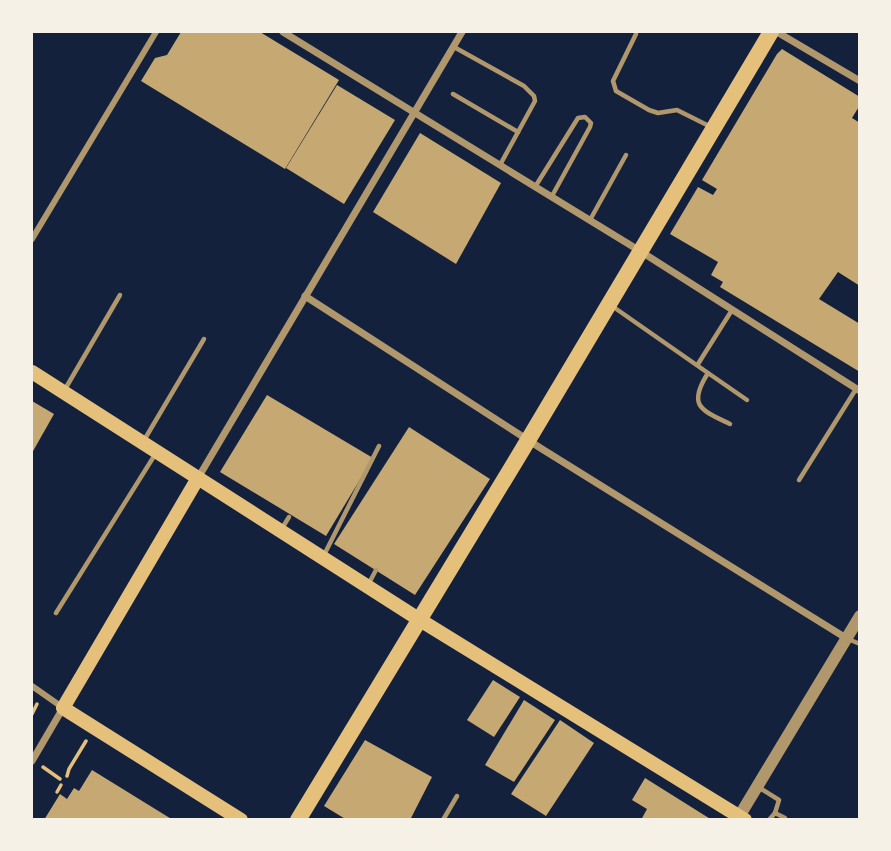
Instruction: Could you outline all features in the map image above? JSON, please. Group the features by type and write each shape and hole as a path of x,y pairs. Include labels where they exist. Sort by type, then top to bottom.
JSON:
{"main road":[{"path":"298,820 771,32"},
{"path":"32,372 420,620 740,818"},
{"path":"198,478 63,708 241,820"}],"street":[{"path":"32,239 156,32"},
{"path":"283,32 640,251 858,390"},
{"path":"198,478 462,32"},
{"path":"777,32 859,81"},
{"path":"305,296 528,440 846,638"},
{"path":"740,818 859,616"},
{"path":"32,687 63,708 32,761"}],"lane":[{"path":"636,34 613,81 616,91 649,110 658,113 677,110 713,128"},
{"path":"454,47 531,91 535,102 500,165"},
{"path":"453,94 518,132"},
{"path":"536,187 578,118 585,117 591,123 590,127 551,197"},
{"path":"590,220 626,155"},
{"path":"63,392 121,295"},
{"path":"609,304 747,400"},
{"path":"698,364 733,310"},
{"path":"142,443 204,339"},
{"path":"708,373 697,396 698,404 701,410 730,424"},
{"path":"799,480 858,390"},
{"path":"323,557 379,446"},
{"path":"56,613 157,452"},
{"path":"280,531 289,517"},
{"path":"367,586 376,570"},
{"path":"846,638 859,644"},
{"path":"757,786 779,800 775,813 769,820"},
{"path":"443,820 457,796"},
{"path":"775,813 785,818"}],"path":[{"path":"67,776 94,727"},
{"path":"55,775 60,779"},
{"path":"57,792 61,785"}],"building":[{"path":"181,32 260,32 339,80 285,169 141,81 155,58 167,55"},
{"path":"782,49 860,97 860,105 852,118 860,123 860,286 838,272 819,299 860,324 860,372 720,287 723,282 711,275 718,262 670,234 698,187 713,195 717,189 702,180"},
{"path":"337,85 395,120 344,204 286,168"},
{"path":"420,133 501,183 456,264 373,212"},
{"path":"267,395 373,458 326,536 220,472"},
{"path":"32,401 54,414 32,453"},
{"path":"409,427 490,479 415,595 334,544"},
{"path":"493,680 520,697 494,737 467,720"},
{"path":"524,700 555,720 514,782 485,765"},
{"path":"560,720 594,743 546,816 511,794"},
{"path":"365,740 432,777 410,820 347,820 324,806"},
{"path":"92,770 173,820 44,820 60,794 67,799 74,788 79,791"},
{"path":"645,778 712,820 641,820 647,809 632,800"}]}
